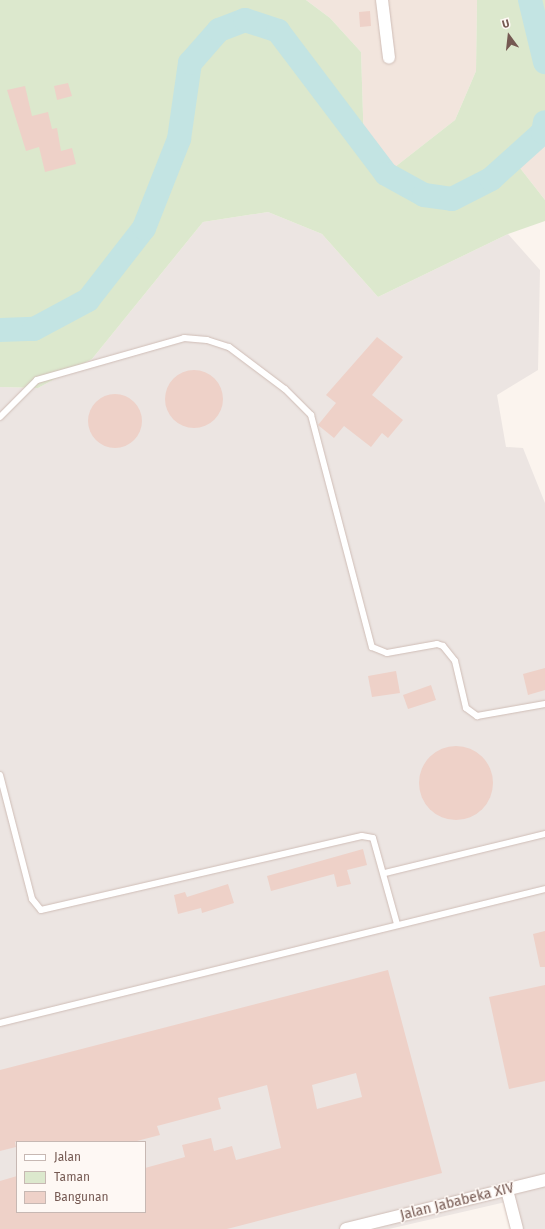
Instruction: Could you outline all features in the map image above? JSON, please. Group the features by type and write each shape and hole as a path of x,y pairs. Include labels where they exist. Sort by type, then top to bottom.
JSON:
{"street":[{"path":"382,0 389,58"},
{"name":"Jalan Jababeka XIV","path":"346,1229 545,1180"},
{"path":"507,1190 517,1229"}],"lane":[{"path":"0,417 37,380 184,338 207,340 229,347 285,389 311,415 372,646 387,654 437,644 444,646 455,661 466,708 477,716 545,704"},
{"path":"0,775 32,899 36,907 45,911 362,836 373,838 397,924"},
{"path":"384,873 545,834"},
{"path":"0,1023 397,924 545,889"}],"shaded area":[{"path":"306,0 477,0 476,71 455,120 386,174 364,146 361,52 330,18"},
{"path":"545,122 545,200 513,159 543,132"},
{"path":"268,212 322,234 378,297 508,234 540,270 538,370 497,395 506,447 523,448 545,503 545,1229 522,1229 514,1200 389,1229 0,1229 0,387 38,388 92,359 203,222"}],"green space":[{"path":"0,0 306,0 330,18 361,52 364,146 386,174 455,120 476,71 477,0 545,0 545,122 543,132 513,159 545,200 545,221 508,234 378,297 322,234 268,212 203,222 92,359 38,388 0,387"}],"building":[{"path":"370,11 371,26 360,27 359,12"},
{"path":"68,83 72,96 57,100 54,86"},
{"path":"25,86 32,116 48,112 52,129 57,128 61,151 72,148 76,164 45,172 39,147 26,151 7,90"},
{"path":"377,337 403,357 372,395 403,420 388,438 382,433 371,447 344,426 334,438 318,425 336,403 326,395"},
{"path":"194,370 210,375 218,383 223,399 218,415 210,423 194,428 178,423 170,415 165,399 170,383 178,375"},
{"path":"110,394 120,394 130,398 138,406 142,416 142,426 138,436 130,444 120,448 110,448 100,444 92,436 88,426 88,416 92,406 100,398"},
{"path":"545,668 545,690 528,695 523,674"},
{"path":"396,671 400,693 372,697 368,676"},
{"path":"431,685 436,700 408,709 403,695"},
{"path":"456,746 477,752 487,762 493,783 487,804 477,814 456,820 435,814 425,804 419,783 425,762 435,752"},
{"path":"363,849 367,865 347,870 351,884 337,887 334,874 271,891 267,876"},
{"path":"228,884 234,903 202,913 201,908 178,914 174,895 185,892 187,897"},
{"path":"545,931 545,967 540,967 533,934"},
{"path":"388,970 442,1173 227,1229 0,1229 0,1181 16,1176 16,1213 146,1213 146,1168 185,1157 182,1145 211,1138 214,1151 232,1146 236,1160 281,1148 267,1085 218,1098 221,1109 157,1126 160,1135 137,1141 16,1141 16,1147 0,1151 0,1070","holes":["356,1073 362,1097 317,1109 312,1085"]},
{"path":"545,985 545,1081 509,1089 489,997"}],"waterway":[{"path":"530,0 545,62"},
{"path":"0,330 34,329 88,300 144,228 179,139 190,63 219,30 245,20 278,31 386,174 424,195 452,199 491,179 543,132 545,122"}]}
